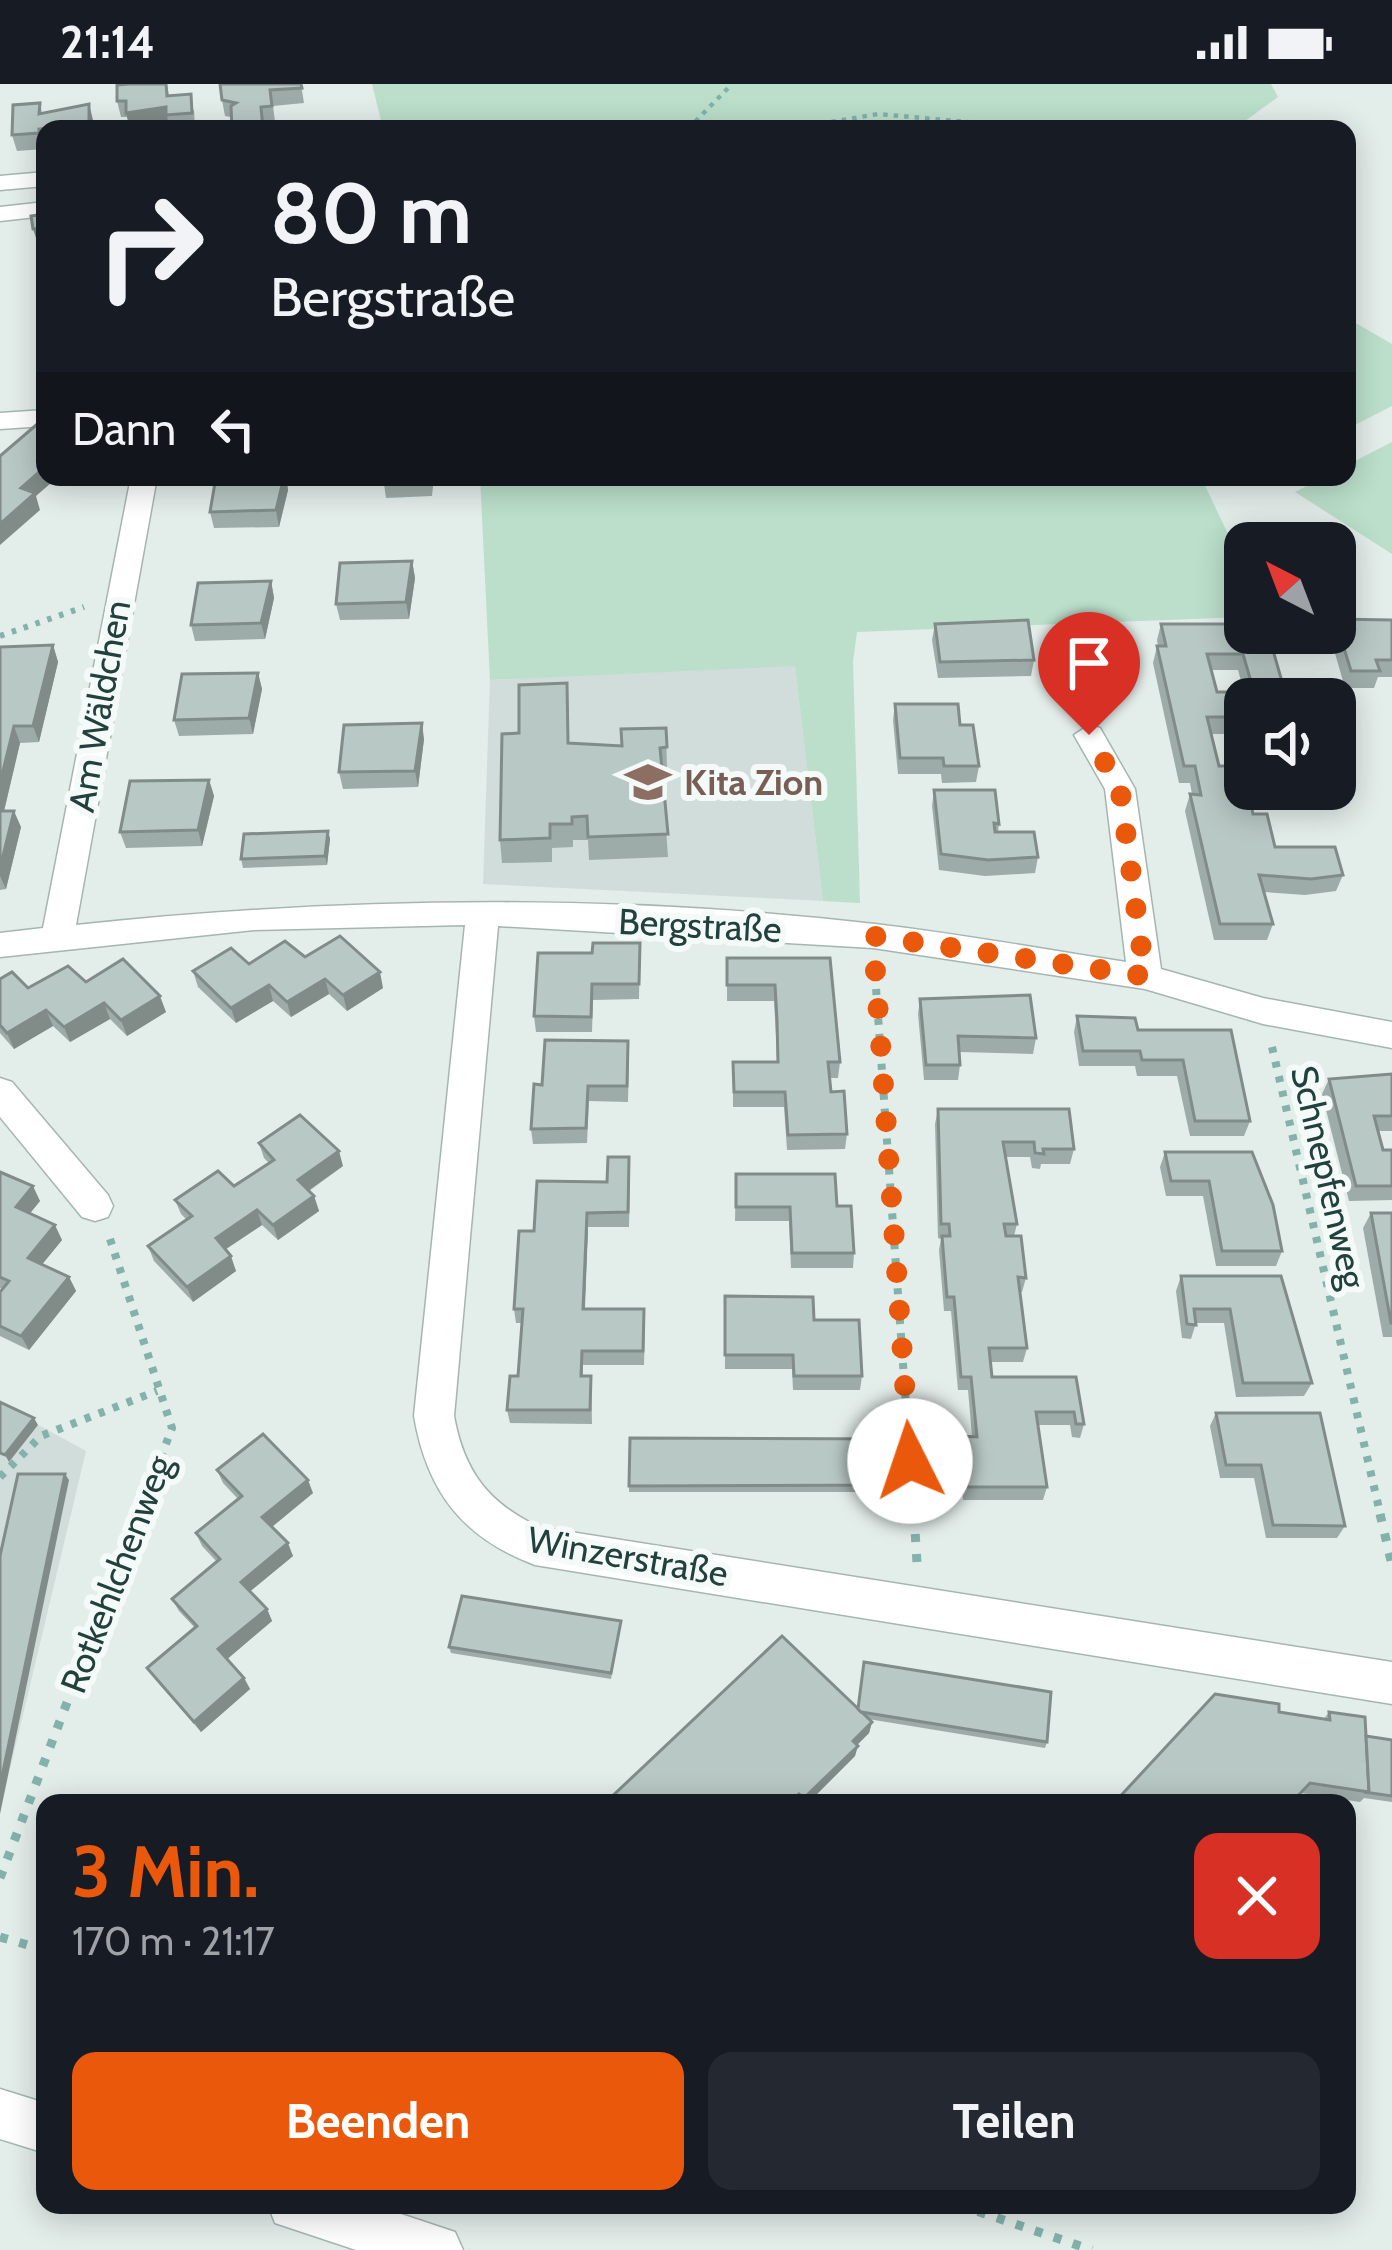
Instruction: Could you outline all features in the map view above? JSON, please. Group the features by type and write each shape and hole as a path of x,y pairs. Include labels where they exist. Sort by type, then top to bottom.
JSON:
{"street":[{"path":"0,183 36,180"},
{"path":"0,214 36,210"},
{"path":"0,421 36,419"},
{"name":"Am Wäldchen","path":"58,935 142,486"},
{"path":"1089,735 1120,789 1145,976"},
{"name":"Bergstraße","path":"0,945 58,935 254,918 483,913 873,936 1145,976 1263,1011 1392,1035"},
{"name":"Winzerstraße","path":"483,913 434,1416 438,1450 455,1489 492,1527 536,1546 1392,1683"},
{"path":"0,1092 95,1206"},
{"path":"0,2114 36,2125"},
{"path":"322,2214 437,2250"}],"path":[{"path":"697,120 732,84"},
{"path":"843,120 878,114 944,120"},
{"path":"0,636 119,594"},
{"path":"873,936 920,1604"},
{"name":"Schnepfenweg","path":"1263,1011 1392,1565"},
{"name":"Rotkehlchenweg","path":"0,1878 172,1428 104,1217 95,1206"},
{"path":"0,1477 41,1436 157,1391"},
{"path":"0,1937 36,1947"},
{"path":"986,2214 1092,2250"}],"shaded area":[{"name":"Kita Zion","path":"795,665 823,901 483,884 490,680"},
{"path":"0,1404 86,1451 0,1811"}],"green space":[{"path":"372,84 1271,84 1278,97 1246,120 381,120"},
{"path":"1356,323 1392,344 1392,406 1356,424"},
{"path":"1392,442 1392,554 1356,531 1356,522 1342,522 1295,492 1307,486 1356,486 1356,460"},
{"path":"480,486 1205,486 1224,526 1224,618 857,632 853,661 860,903 823,901 795,666 490,680"}],"building":[{"path":"166,84 167,96 191,94 192,113 166,115 166,107 126,113 126,101 117,101 117,85"},
{"path":"220,84 301,84 302,88 270,90 272,106 261,107 262,120 232,120 231,106 236,103 222,100"},
{"path":"40,103 39,114 89,104 89,120 36,120 36,133 12,135 13,105"},
{"path":"36,425 36,475 21,488 35,493 0,524 0,456"},
{"path":"214,486 282,486 276,510 210,512"},
{"path":"412,561 406,602 336,604 340,563"},
{"path":"271,581 261,623 191,625 198,583"},
{"path":"1356,619 1392,620 1392,660 1376,660 1380,671 1351,671 1346,654 1356,654"},
{"path":"1028,620 1034,660 940,662 935,624"},
{"path":"1161,624 1224,624 1224,654 1207,654 1217,692 1224,692 1224,717 1207,717 1219,766 1224,766 1224,810 1267,814 1275,847 1335,847 1343,875 1311,879 1259,875 1273,924 1220,924 1190,794 1201,795 1195,766 1184,766 1157,646 1166,646"},
{"path":"53,645 33,726 14,726 0,783 0,647"},
{"path":"1243,654 1274,654 1281,678 1250,678"},
{"path":"258,673 249,718 174,720 182,674"},
{"path":"567,683 568,743 622,746 621,729 666,728 667,747 660,748 668,834 588,837 587,816 572,817 572,824 550,824 550,838 500,840 502,734 519,733 519,685"},
{"path":"895,704 958,704 960,725 973,725 979,766 944,766 943,758 900,758"},
{"path":"422,723 415,771 339,772 344,725"},
{"path":"209,780 198,830 120,832 130,781"},
{"path":"934,790 995,790 999,824 994,823 995,832 1034,832 1038,857 988,860 941,854"},
{"path":"0,811 14,811 0,868"},
{"path":"328,831 325,856 241,859 244,834"},
{"path":"340,936 380,972 343,995 325,979 287,1002 269,985 231,1008 193,971 231,948 249,964 285,941 305,957"},
{"path":"593,943 640,943 639,984 592,984 591,1017 534,1016 538,953 592,953"},
{"path":"727,958 830,958 840,1062 828,1062 831,1092 844,1091 847,1134 788,1135 785,1092 734,1092 733,1062 778,1062 777,1020 775,985 727,985"},
{"path":"123,959 160,996 121,1020 104,1003 64,1027 46,1010 7,1033 0,1025 0,979 12,972 28,988 68,966 86,982"},
{"path":"1030,995 1036,1038 958,1036 960,1065 926,1065 920,999"},
{"path":"1077,1016 1135,1018 1138,1030 1231,1030 1250,1121 1195,1121 1183,1060 1142,1060 1140,1051 1083,1051"},
{"path":"545,1040 628,1041 627,1086 588,1086 586,1128 531,1129 534,1084 542,1085"},
{"path":"1392,1074 1392,1116 1374,1116 1383,1150 1392,1150 1392,1186 1356,1186 1329,1079"},
{"path":"938,1109 1069,1109 1074,1149 1043,1149 1044,1154 1035,1153 1034,1142 1003,1142 1017,1224 1004,1224 1006,1236 1021,1236 1026,1278 1018,1277 1027,1348 989,1348 992,1377 1076,1377 1084,1424 1076,1424 1074,1412 1036,1412 1047,1487 967,1487 962,1436 977,1437 971,1377 961,1377 954,1297 947,1297 942,1236 950,1236 949,1224 941,1224"},
{"path":"300,1115 339,1151 298,1180 314,1196 273,1225 257,1210 216,1238 231,1256 187,1287 148,1246 192,1216 175,1200 218,1171 234,1186 274,1160 259,1143"},
{"path":"1165,1152 1252,1152 1273,1205 1282,1251 1222,1251 1209,1181 1171,1181"},
{"path":"608,1157 629,1157 628,1212 587,1213 583,1309 644,1309 643,1351 582,1351 581,1376 591,1376 590,1410 507,1410 510,1376 518,1376 523,1309 514,1309 519,1231 534,1231 537,1181 607,1182"},
{"path":"0,1172 33,1186 16,1207 55,1225 28,1258 69,1277 21,1336 0,1326 0,1292 9,1281 0,1277"},
{"path":"736,1174 835,1174 837,1206 851,1206 854,1253 792,1253 790,1207 736,1207"},
{"path":"1371,1213 1392,1213 1392,1323 1391,1323"},
{"path":"1181,1276 1281,1276 1312,1383 1243,1383 1230,1309 1194,1309 1196,1325 1187,1324"},
{"path":"725,1296 813,1297 814,1320 859,1320 862,1376 794,1376 793,1355 725,1355"},
{"path":"0,1402 34,1418 5,1455 0,1453"},
{"path":"1216,1413 1320,1413 1345,1526 1273,1525 1261,1465 1226,1465"},
{"path":"263,1434 308,1480 262,1517 288,1543 241,1582 267,1609 218,1649 244,1678 194,1722 147,1668 197,1626 172,1599 220,1559 196,1533 242,1496 217,1470"},
{"path":"630,1438 898,1439 901,1485 629,1486"},
{"path":"18,1474 65,1474 0,1786 0,1556"},
{"path":"462,1596 621,1621 611,1673 449,1647"},
{"path":"782,1636 872,1722 853,1741 858,1746 808,1794 615,1794"},
{"path":"864,1662 1051,1692 1047,1742 861,1712"},
{"path":"1215,1694 1279,1704 1279,1712 1330,1720 1329,1712 1365,1717 1369,1792 1310,1783 1300,1794 1122,1794"},
{"path":"1366,1736 1392,1740 1392,1796 1364,1792 1369,1792"}],"place":[{"name":"Kita Zion","path":"648,782"}],"route":[{"path":"910,1461 873,936 1145,976 1120,789 1089,735"}]}
